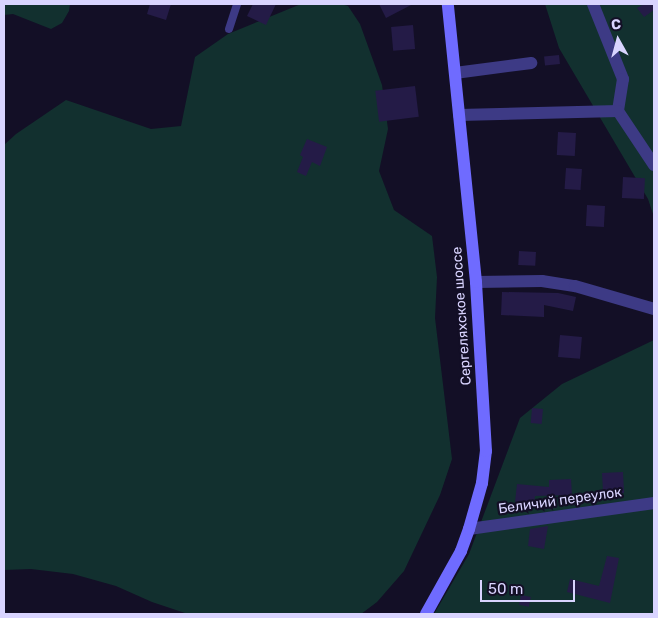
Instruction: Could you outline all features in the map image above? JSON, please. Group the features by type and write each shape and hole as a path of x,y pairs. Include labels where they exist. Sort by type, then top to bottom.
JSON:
{"main road":[{"name":"Сергеляхское шоссе","path":"426,614 461,551 482,483 486,451 476,282 448,4"}],"street":[{"path":"593,4 623,79 618,111 654,165"},
{"path":"455,73 531,63"},
{"path":"459,114 618,111"},
{"path":"476,282 542,281 575,286 654,309"},
{"name":"Беличий переулок","path":"469,529 654,503"}],"lane":[{"path":"229,29 236,4"}],"green space":[{"path":"4,4 70,4 69,11 62,23 51,29 13,14 4,15"},
{"path":"301,4 341,4 348,6 360,24 382,85 388,129 379,171 394,210 432,236 437,277 435,318 452,459 440,495 404,571 377,602 361,614 188,614 152,602 116,586 73,574 31,569 4,570 4,145 16,134 66,100 151,129 181,126 195,57 228,34"},
{"path":"545,4 654,4 654,217 648,199 559,48"},
{"path":"654,340 654,614 434,614 469,554 520,418 562,384"}],"building":[{"path":"150,4 171,4 166,20 147,14"},
{"path":"253,4 276,4 266,25 247,16"},
{"path":"379,4 413,4 386,18"},
{"path":"644,4 654,4 654,10 644,17 637,8"},
{"path":"413,25 415,49 393,51 391,27"},
{"path":"559,55 560,64 545,66 544,57"},
{"path":"415,86 419,117 379,122 375,91"},
{"path":"558,132 576,133 575,156 557,155"},
{"path":"307,139 327,147 320,166 312,162 306,176 297,172 303,157 300,155"},
{"path":"566,168 582,169 580,190 565,189"},
{"path":"623,177 645,178 644,199 622,198"},
{"path":"587,205 605,206 604,227 586,226"},
{"path":"519,251 536,252 535,266 518,265"},
{"path":"502,292 558,293 576,297 573,311 544,305 544,317 501,315"},
{"path":"560,335 582,337 580,359 558,357"},
{"path":"532,408 543,409 542,424 531,423"},
{"path":"623,472 624,493 603,494 602,473"},
{"path":"571,479 572,495 535,496 534,504 515,502 517,484 549,487 549,480"},
{"path":"548,526 544,549 528,546 530,529"},
{"path":"607,556 619,558 610,603 567,592 570,579 599,586"},
{"path":"521,595 531,597 529,607 519,605"}]}
